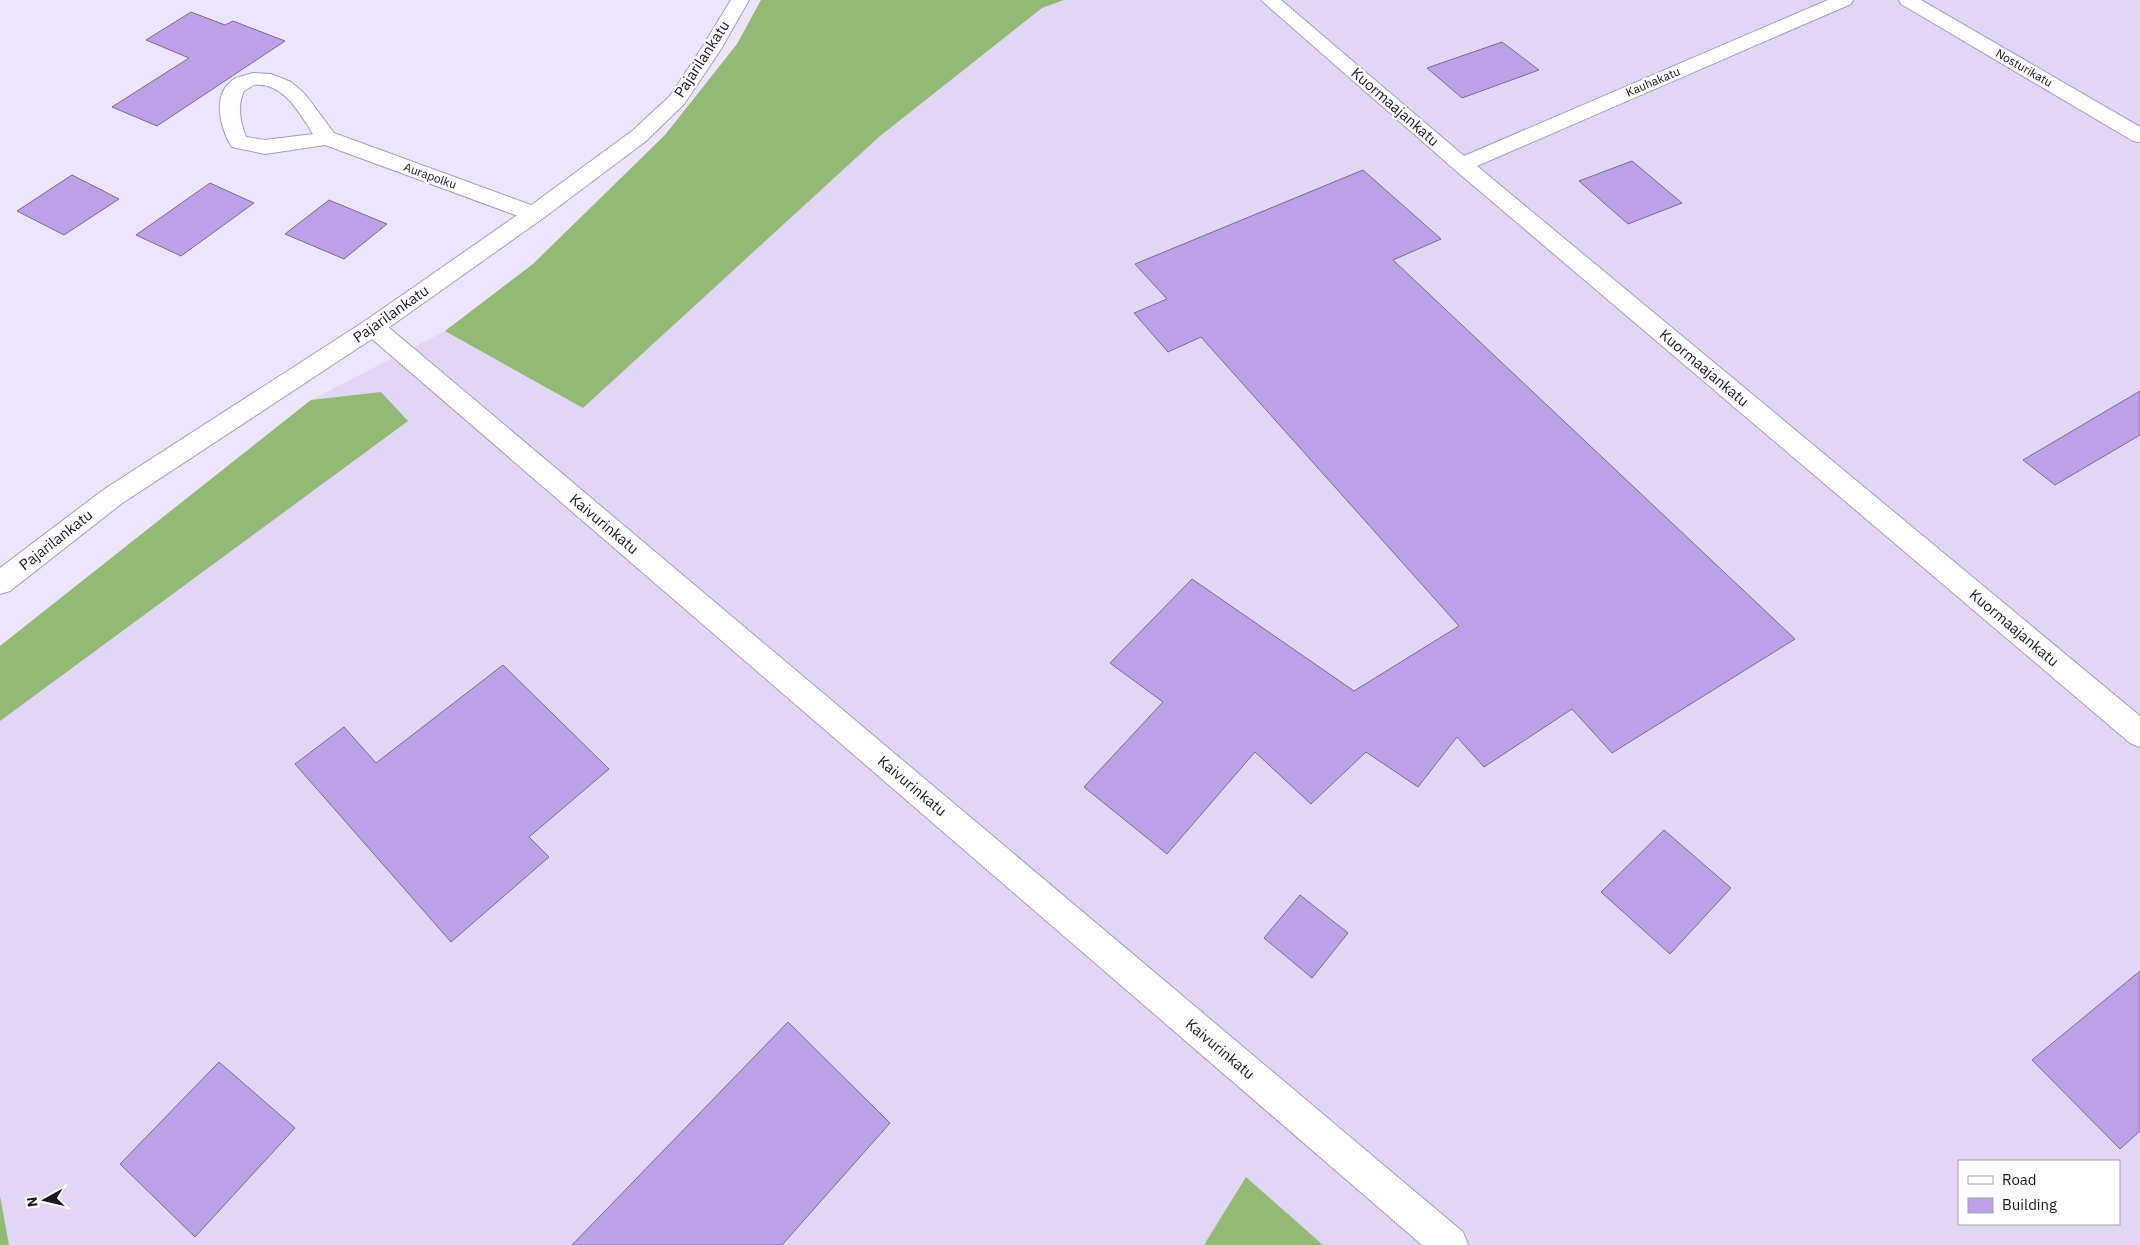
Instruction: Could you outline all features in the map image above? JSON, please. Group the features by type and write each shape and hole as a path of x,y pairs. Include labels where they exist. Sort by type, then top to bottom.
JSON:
{"street":[{"name":"Pajarilankatu","path":"0,583 112,497 373,327 534,214 639,136 677,100 711,49 740,0"},
{"name":"Kuormaajankatu","path":"1270,0 1462,164 2140,734"},
{"name":"Kauhakatu","path":"1462,164 1844,0"},
{"name":"Nosturikatu","path":"1908,0 2140,136"},
{"name":"Aurapolku","path":"326,138 303,101 276,81 262,78 248,80 234,90 230,104 233,132 239,142 265,147 326,138 534,214"},
{"name":"Kaivurinkatu","path":"373,327 1450,1245"}],"shaded area":[{"path":"761,0 2140,0 2140,1245 0,1245 0,646 311,400 445,331 533,264 665,135 737,44"}],"green space":[{"path":"761,0 1064,0 1042,8 880,136 583,408 445,331 533,264 665,135 737,44"},
{"path":"381,392 408,421 0,721 0,646 311,400"},
{"path":"1246,1177 1323,1245 1204,1245"},
{"path":"0,1196 9,1245 0,1245"}],"building":[{"path":"191,12 225,25 233,21 285,41 157,126 112,107 189,58 146,40"},
{"path":"1502,42 1539,70 1462,98 1427,68"},
{"path":"1632,161 1682,203 1628,224 1579,181"},
{"path":"1363,170 1441,239 1393,260 1795,639 1612,753 1572,709 1484,767 1457,737 1418,787 1366,752 1311,804 1255,752 1167,854 1084,787 1163,702 1110,663 1192,579 1354,691 1459,626 1201,337 1168,352 1134,313 1167,299 1135,264"},
{"path":"72,175 119,199 64,235 17,211"},
{"path":"210,183 254,203 181,256 136,235"},
{"path":"329,200 387,224 344,259 285,234"},
{"path":"2140,391 2140,435 2055,485 2023,460"},
{"path":"503,665 609,769 529,837 549,857 451,942 295,764 344,727 376,763"},
{"path":"1664,830 1731,888 1670,954 1601,892"},
{"path":"1300,895 1348,933 1312,978 1264,938"},
{"path":"2140,971 2140,1131 2120,1149 2032,1060"},
{"path":"788,1022 890,1123 782,1245 572,1245"},
{"path":"219,1062 295,1128 195,1237 120,1164"}]}
